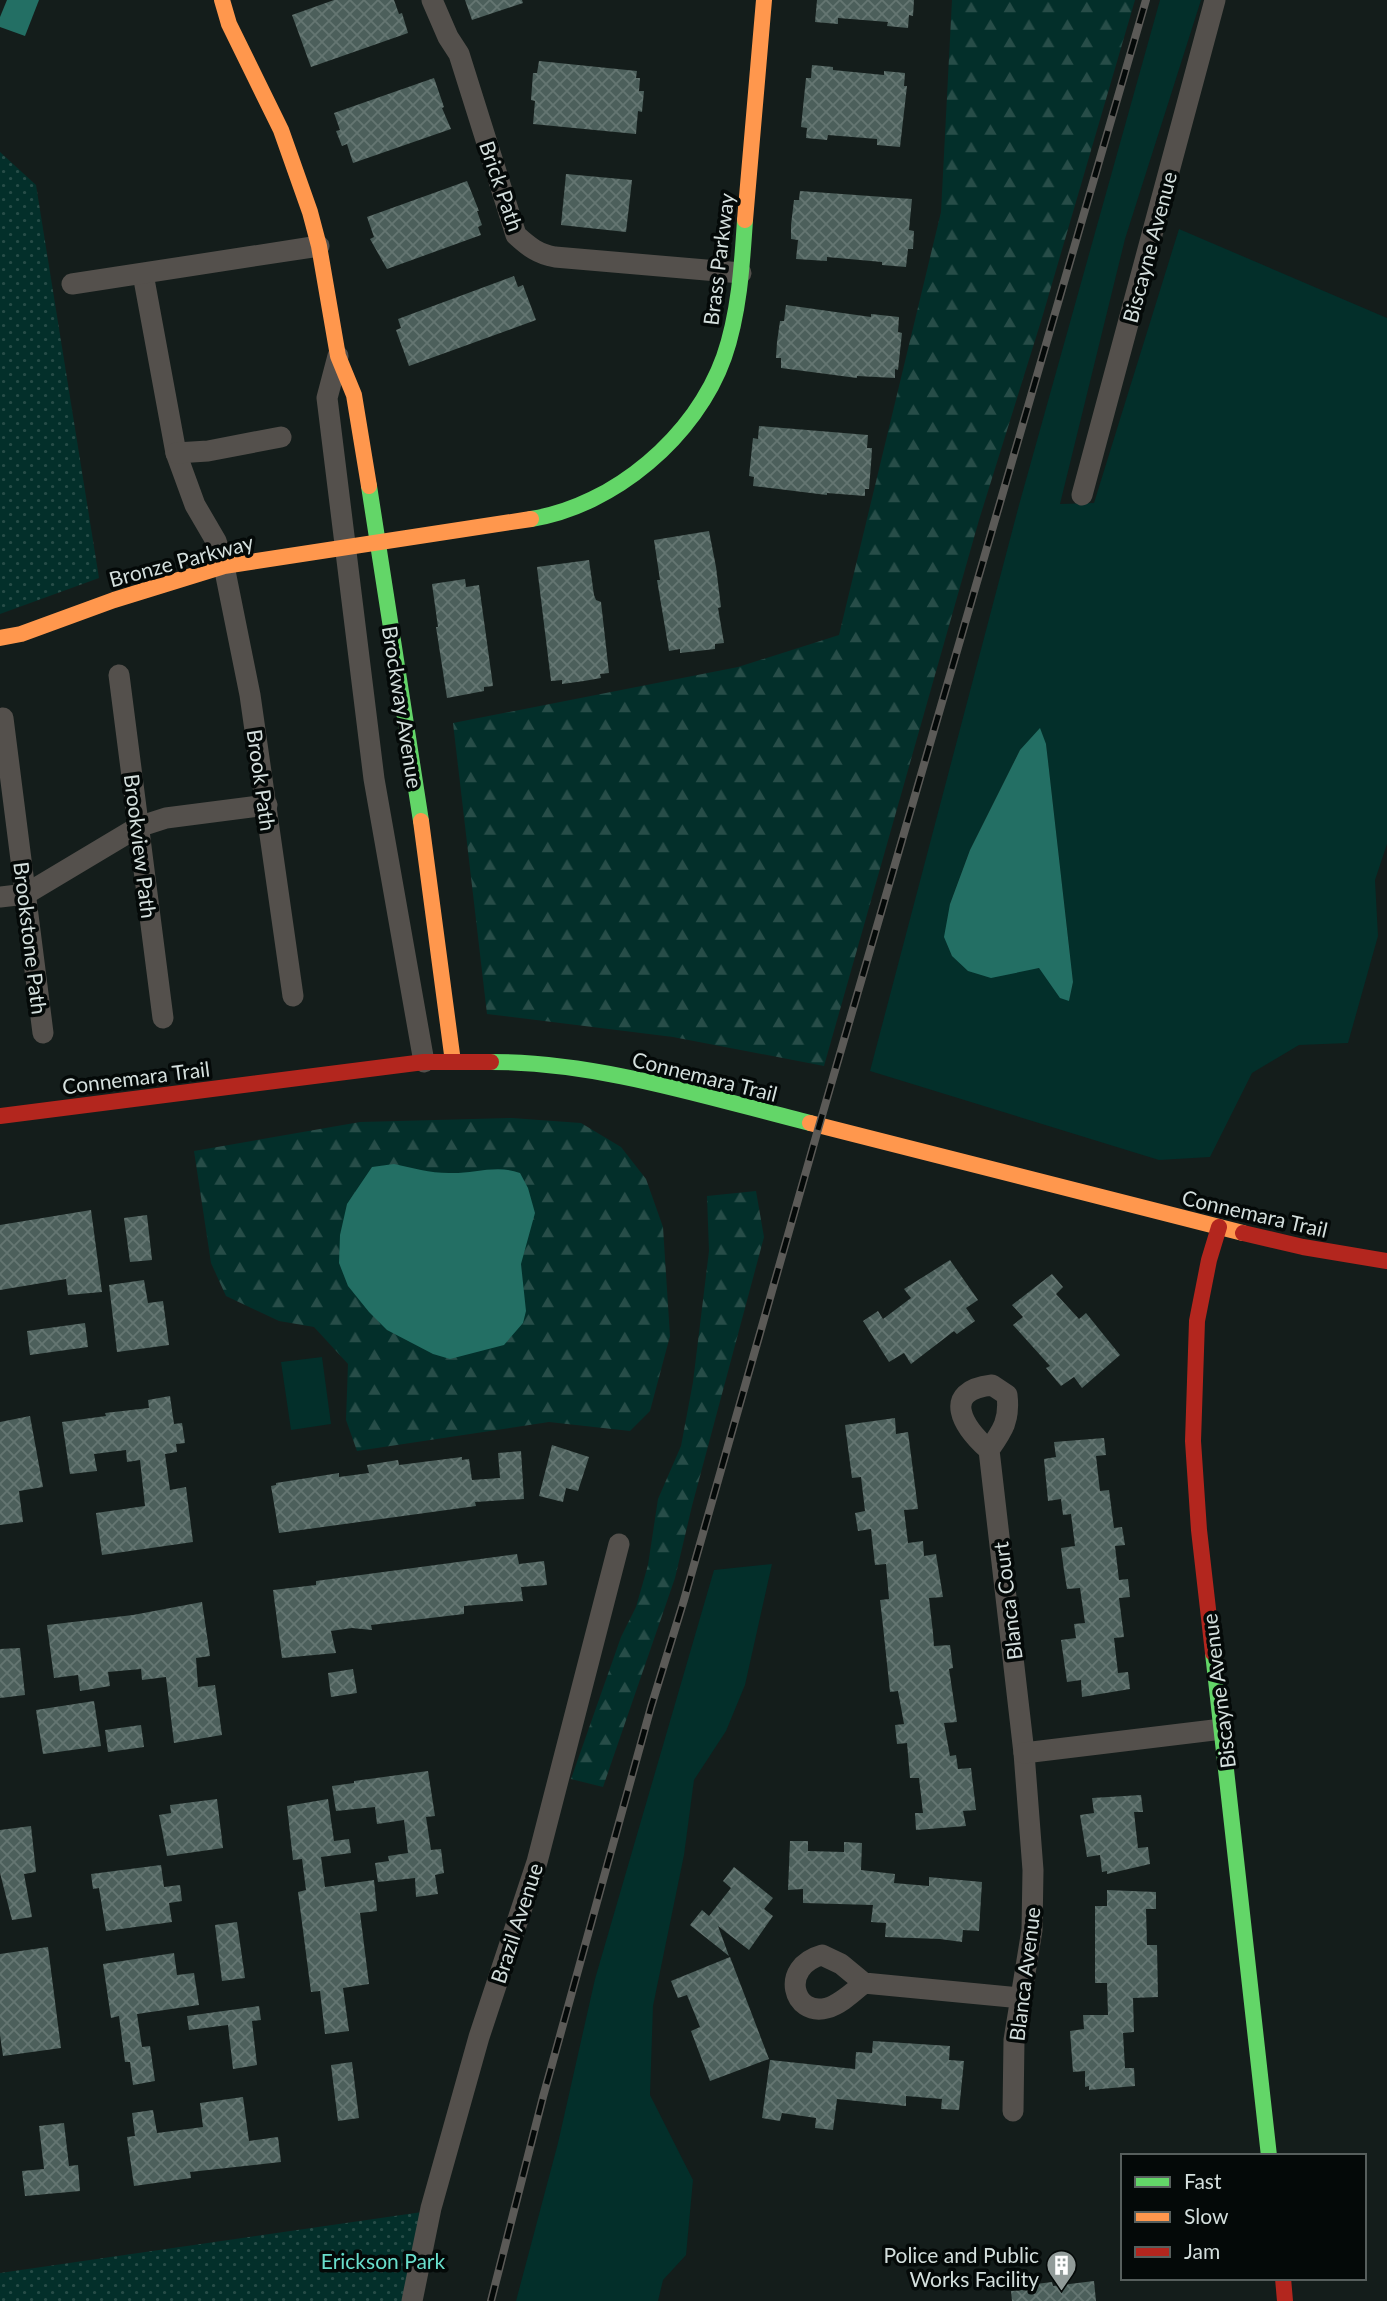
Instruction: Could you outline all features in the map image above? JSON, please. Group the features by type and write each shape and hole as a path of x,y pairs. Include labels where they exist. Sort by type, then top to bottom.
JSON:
{"street":[{"name":"Brockway Avenue","path":"206,0 229,24"},
{"name":"Brockway Avenue","path":"222,0 229,24 281,130 310,212 319,246 338,356 354,395 414,772 453,1062"},
{"name":"Brick Path","path":"432,0 448,37 459,54 516,235 527,245 540,254 555,257 741,274"},
{"name":"Brass Parkway","path":"378,542 550,516 597,498 638,472 684,428 715,376 733,326 741,274 764,0"},
{"name":"Biscayne Avenue","path":"1082,495 1215,0"},
{"path":"72,284 319,246"},
{"name":"Brook Path","path":"143,274 176,453 195,505 216,541 224,566 250,695 293,996"},
{"name":"Brockway Avenue","path":"338,356 327,398 374,779 424,1062"},
{"path":"176,453 208,451 281,437"},
{"name":"Bronze Parkway","path":"0,638 21,634 114,600 224,566 378,542"},
{"name":"Brookview Path","path":"119,675 163,1018"},
{"name":"Brookstone Path","path":"3,718 43,1033"},
{"path":"0,897 26,894 138,827 166,818 267,804"},
{"name":"Connemara Trail","path":"0,1116 424,1062 502,1062 592,1071 659,1085 1219,1227 1303,1247 1387,1261"},
{"name":"Biscayne Avenue","path":"1219,1227 1209,1260 1197,1321 1193,1441 1199,1530 1269,2154"},
{"name":"Blanca Court","path":"989,1450 1024,1753"},
{"name":"Brazil Avenue","path":"412,2301 431,2208 479,2037 537,1862 619,1544"},
{"path":"1024,1753 1222,1730"},
{"name":"Blanca Avenue","path":"1013,2111 1014,2040 1032,1930 1034,1897 1024,1753"},
{"path":"864,1983 1020,1998"},
{"path":"1283,2280 1285,2301"}],"green space":[{"path":"952,0 1135,0 1042,318 979,520 824,1066 673,1037 487,1014 453,723 738,667 839,635 941,212"},
{"path":"1160,0 1201,0 1125,239 1060,504 1094,503 1179,229 1387,318 1387,844 1375,880 1378,936 1348,1043 1299,1045 1252,1073 1210,1157 1159,1160 870,1071 1019,505","holes":["1046,744 1073,982 1069,1001 1039,968 1030,969 950,904 970,850 1020,750"]},
{"path":"0,152 36,185 99,578 0,614"},
{"path":"512,1118 581,1123 621,1147 646,1179 663,1227 670,1336 650,1411 630,1431 549,1422 357,1451 346,1420 348,1364 314,1327 279,1321 226,1296 211,1263 194,1151 360,1122"},
{"path":"756,1191 764,1237 675,1578 603,1787 571,1779 621,1637 636,1607 648,1565 658,1499 681,1446 693,1382 709,1251 707,1196"},
{"path":"322,1357 331,1424 291,1430 281,1362"},
{"path":"772,1564 745,1685 726,1731 694,1780 684,1855 653,2006 650,2095 693,2180 686,2255 663,2280 658,2301 516,2301 558,2143 595,1979 714,1570"},
{"name":"Erickson Park","path":"436,2210 418,2301 0,2301 0,2273"}],"shaded area":[{"path":"7,0 39,0 25,36 0,27 0,17"},
{"path":"1040,728 1046,744 1073,982 1069,1001 1060,998 1039,968 991,978 968,971 952,956 944,937 950,904 970,850 1020,750"},
{"path":"394,1164 442,1173 503,1169 520,1173 528,1188 535,1213 521,1264 526,1311 523,1323 504,1345 450,1359 433,1354 387,1330 348,1286 339,1263 340,1235 347,1204 372,1167"}],"building":[{"path":"334,0 394,0 399,14 402,13 408,33 311,67 292,15"},
{"path":"465,0 522,0 523,3 472,20"},
{"path":"817,0 914,0 913,16 909,15 908,28 887,26 888,22 838,18 838,24 815,22"},
{"path":"539,61 637,71 636,78 640,78 639,91 644,91 642,112 638,111 636,134 533,124 533,73 537,73"},
{"path":"812,65 884,75 884,71 905,73 904,86 907,86 900,147 877,145 877,139 828,135 827,140 806,138 807,128 801,127 806,78 811,78"},
{"path":"434,78 451,129 353,163 347,144 342,146 336,131 340,130 334,113"},
{"path":"566,174 632,180 626,232 561,225"},
{"path":"467,181 479,211 482,225 478,227 481,235 387,269 370,239 374,237 367,217"},
{"path":"800,191 912,199 909,230 914,231 913,249 908,249 906,267 827,257 827,261 796,259 798,240 791,239 791,225 794,200 799,200"},
{"path":"514,276 518,287 523,285 536,320 409,366 396,330 401,328 398,319"},
{"path":"786,305 871,317 871,314 899,317 898,332 902,333 895,378 857,378 781,368 781,358 776,358 777,342"},
{"path":"759,426 868,435 867,448 872,448 869,489 865,489 865,496 827,495 753,486 754,477 749,476 753,438 758,439"},
{"path":"709,531 716,567 721,607 718,608 724,643 715,644 715,649 680,653 680,649 669,651 657,580 660,580 654,540"},
{"path":"589,560 594,595 596,600 601,602 609,673 600,674 601,678 562,684 562,680 551,681 537,567"},
{"path":"465,579 466,587 479,585 493,686 484,687 484,691 447,698 432,584"},
{"path":"91,1210 102,1292 68,1295 66,1279 0,1290 0,1225"},
{"path":"147,1215 152,1260 130,1262 124,1218"},
{"path":"950,1260 978,1300 966,1308 975,1321 957,1334 954,1331 911,1364 904,1353 889,1362 863,1321 878,1311 883,1319 911,1298 904,1289"},
{"path":"1052,1274 1063,1287 1056,1294 1079,1319 1086,1313 1120,1355 1082,1388 1074,1377 1061,1386 1046,1368 1050,1366 1013,1325 1023,1317 1012,1305"},
{"path":"144,1280 148,1303 163,1301 169,1345 117,1352 109,1285"},
{"path":"85,1323 88,1347 30,1355 27,1331"},
{"path":"170,1396 174,1424 182,1423 185,1443 176,1444 177,1452 165,1454 170,1490 186,1487 193,1542 102,1555 96,1513 145,1506 140,1460 127,1462 126,1450 94,1454 97,1471 70,1474 62,1422 149,1408 148,1400"},
{"path":"30,1416 43,1487 19,1491 23,1522 0,1525 0,1422"},
{"path":"895,1418 896,1434 908,1432 918,1509 904,1510 908,1543 923,1541 924,1556 936,1554 943,1597 929,1598 934,1646 950,1645 953,1668 949,1669 957,1722 944,1723 950,1756 956,1755 958,1769 971,1768 976,1810 963,1811 966,1826 916,1830 915,1813 923,1813 919,1778 910,1778 907,1743 897,1744 895,1725 904,1724 898,1691 890,1692 880,1600 889,1599 886,1564 875,1565 871,1529 858,1531 855,1513 865,1511 861,1477 852,1478 845,1425"},
{"path":"1104,1438 1106,1455 1096,1456 1100,1491 1109,1490 1114,1528 1122,1527 1125,1545 1115,1546 1119,1580 1128,1579 1130,1597 1119,1598 1124,1637 1114,1638 1118,1673 1128,1672 1130,1689 1082,1697 1081,1680 1067,1682 1061,1640 1076,1638 1074,1624 1085,1623 1080,1588 1067,1589 1061,1548 1075,1546 1071,1514 1063,1515 1061,1499 1048,1501 1044,1459 1056,1457 1054,1442"},
{"path":"552,1445 589,1457 578,1491 566,1488 563,1502 539,1496"},
{"path":"521,1451 524,1499 475,1502 476,1506 279,1533 271,1486 276,1483 339,1473 339,1477 369,1473 367,1465 398,1460 399,1465 462,1457 462,1460 469,1459 472,1480 500,1478 498,1453"},
{"path":"517,1554 519,1564 544,1561 547,1585 521,1587 523,1601 464,1606 464,1614 371,1625 372,1630 352,1628 331,1631 336,1653 282,1658 273,1590 316,1585 316,1581"},
{"path":"202,1602 210,1656 196,1658 198,1687 215,1685 222,1735 174,1743 166,1677 142,1680 141,1669 108,1672 110,1686 80,1691 78,1675 54,1678 47,1625 133,1615"},
{"path":"20,1648 25,1695 0,1698 0,1649"},
{"path":"353,1669 357,1693 331,1697 328,1673"},
{"path":"94,1701 101,1746 43,1754 36,1710"},
{"path":"141,1725 144,1747 108,1752 105,1730"},
{"path":"428,1771 435,1816 426,1817 431,1850 441,1849 444,1873 435,1875 438,1894 416,1897 415,1878 378,1882 375,1863 389,1861 388,1856 408,1853 404,1820 377,1824 375,1807 336,1811 332,1786"},
{"path":"1141,1795 1143,1812 1134,1812 1138,1848 1148,1847 1150,1864 1107,1874 1107,1871 1102,1872 1100,1855 1087,1857 1080,1815 1094,1813 1092,1798"},
{"path":"217,1799 223,1848 167,1856 159,1815 171,1813 170,1805"},
{"path":"328,1799 334,1841 349,1839 351,1853 321,1857 325,1887 374,1880 377,1911 360,1913 369,1984 343,1988 349,2031 325,2034 320,1991 311,1992 298,1892 306,1890 302,1859 293,1860 287,1806"},
{"path":"31,1826 36,1872 24,1874 32,1917 12,1920 0,1873 0,1830"},
{"path":"790,1841 808,1841 808,1851 844,1852 844,1842 862,1843 861,1870 895,1874 894,1883 929,1886 929,1877 982,1882 979,1931 963,1930 962,1942 885,1937 886,1923 871,1922 873,1905 803,1903 803,1889 788,1890"},
{"path":"161,1865 164,1887 180,1885 182,1901 169,1903 172,1922 106,1931 99,1888 93,1889 91,1874"},
{"path":"734,1867 773,1898 764,1909 773,1916 749,1950 718,1926 729,1956 690,1925 702,1910 709,1916 731,1888 723,1881"},
{"path":"1107,1890 1156,1892 1156,1909 1146,1909 1147,1945 1157,1945 1158,1997 1133,1998 1134,2032 1123,2033 1125,2068 1134,2068 1135,2086 1089,2090 1089,2086 1085,2087 1085,2071 1073,2072 1070,2031 1084,2029 1083,2015 1108,2015 1107,1983 1095,1983 1095,1906 1107,1906"},
{"path":"237,1922 245,1978 222,1981 215,1925"},
{"path":"48,1947 61,2048 3,2056 0,2035 0,1954"},
{"path":"174,1953 177,1975 194,1973 199,2005 137,2014 142,2047 150,2046 155,2081 133,2085 130,2062 125,2062 119,2016 111,2018 103,1964"},
{"path":"730,1957 769,2059 710,2081 691,2031 700,2027 687,1995 678,1998 671,1981"},
{"path":"259,2006 261,2020 252,2021 257,2065 233,2069 228,2025 189,2030 187,2016"},
{"path":"873,2041 950,2046 949,2060 964,2061 959,2110 941,2109 942,2099 906,2096 906,2106 837,2099 833,2130 815,2128 816,2118 782,2113 780,2121 762,2118 770,2060 855,2069 856,2052 872,2053"},
{"path":"352,2062 359,2118 338,2121 331,2065"},
{"path":"243,2097 249,2141 278,2137 281,2162 190,2172 191,2178 134,2186 127,2137 135,2136 132,2113 153,2110 157,2133 203,2127 200,2103"},
{"path":"64,2123 69,2166 78,2165 80,2191 25,2196 22,2171 44,2169 39,2126"},
{"name":"Police and Public Works Facility","path":"1094,2281 1096,2301 1012,2301 1011,2291 1029,2289 1028,2285 1052,2282 1053,2286"}],"railway":[{"path":"491,2301 543,2097 651,1707 1146,0"}],"traffic: fast":[{"path":"531,519 562,512 621,483 673,440 694,414 711,386 729,341 739,290 745,220"},
{"path":"369,486 421,821"},
{"path":"491,1062 612,1074 810,1123"},
{"path":"1213,1653 1269,2154"}],"traffic: slow":[{"path":"222,0 229,24 281,130 310,212 319,246 338,356 354,395 369,486"},
{"path":"745,220 764,0"},
{"path":"0,638 21,634 114,600 224,566 531,519"},
{"path":"421,821 453,1062"},
{"path":"810,1123 1243,1233"}],"traffic: jam":[{"path":"0,1116 424,1062 491,1062"},
{"path":"1213,1653 1199,1530 1193,1441 1197,1321 1209,1260 1219,1227"},
{"path":"1243,1233 1303,1247 1387,1261"},
{"path":"1283,2280 1285,2301"}],"place":[{"name":"Police and Public Works Facility","path":"1062,2293"}]}
